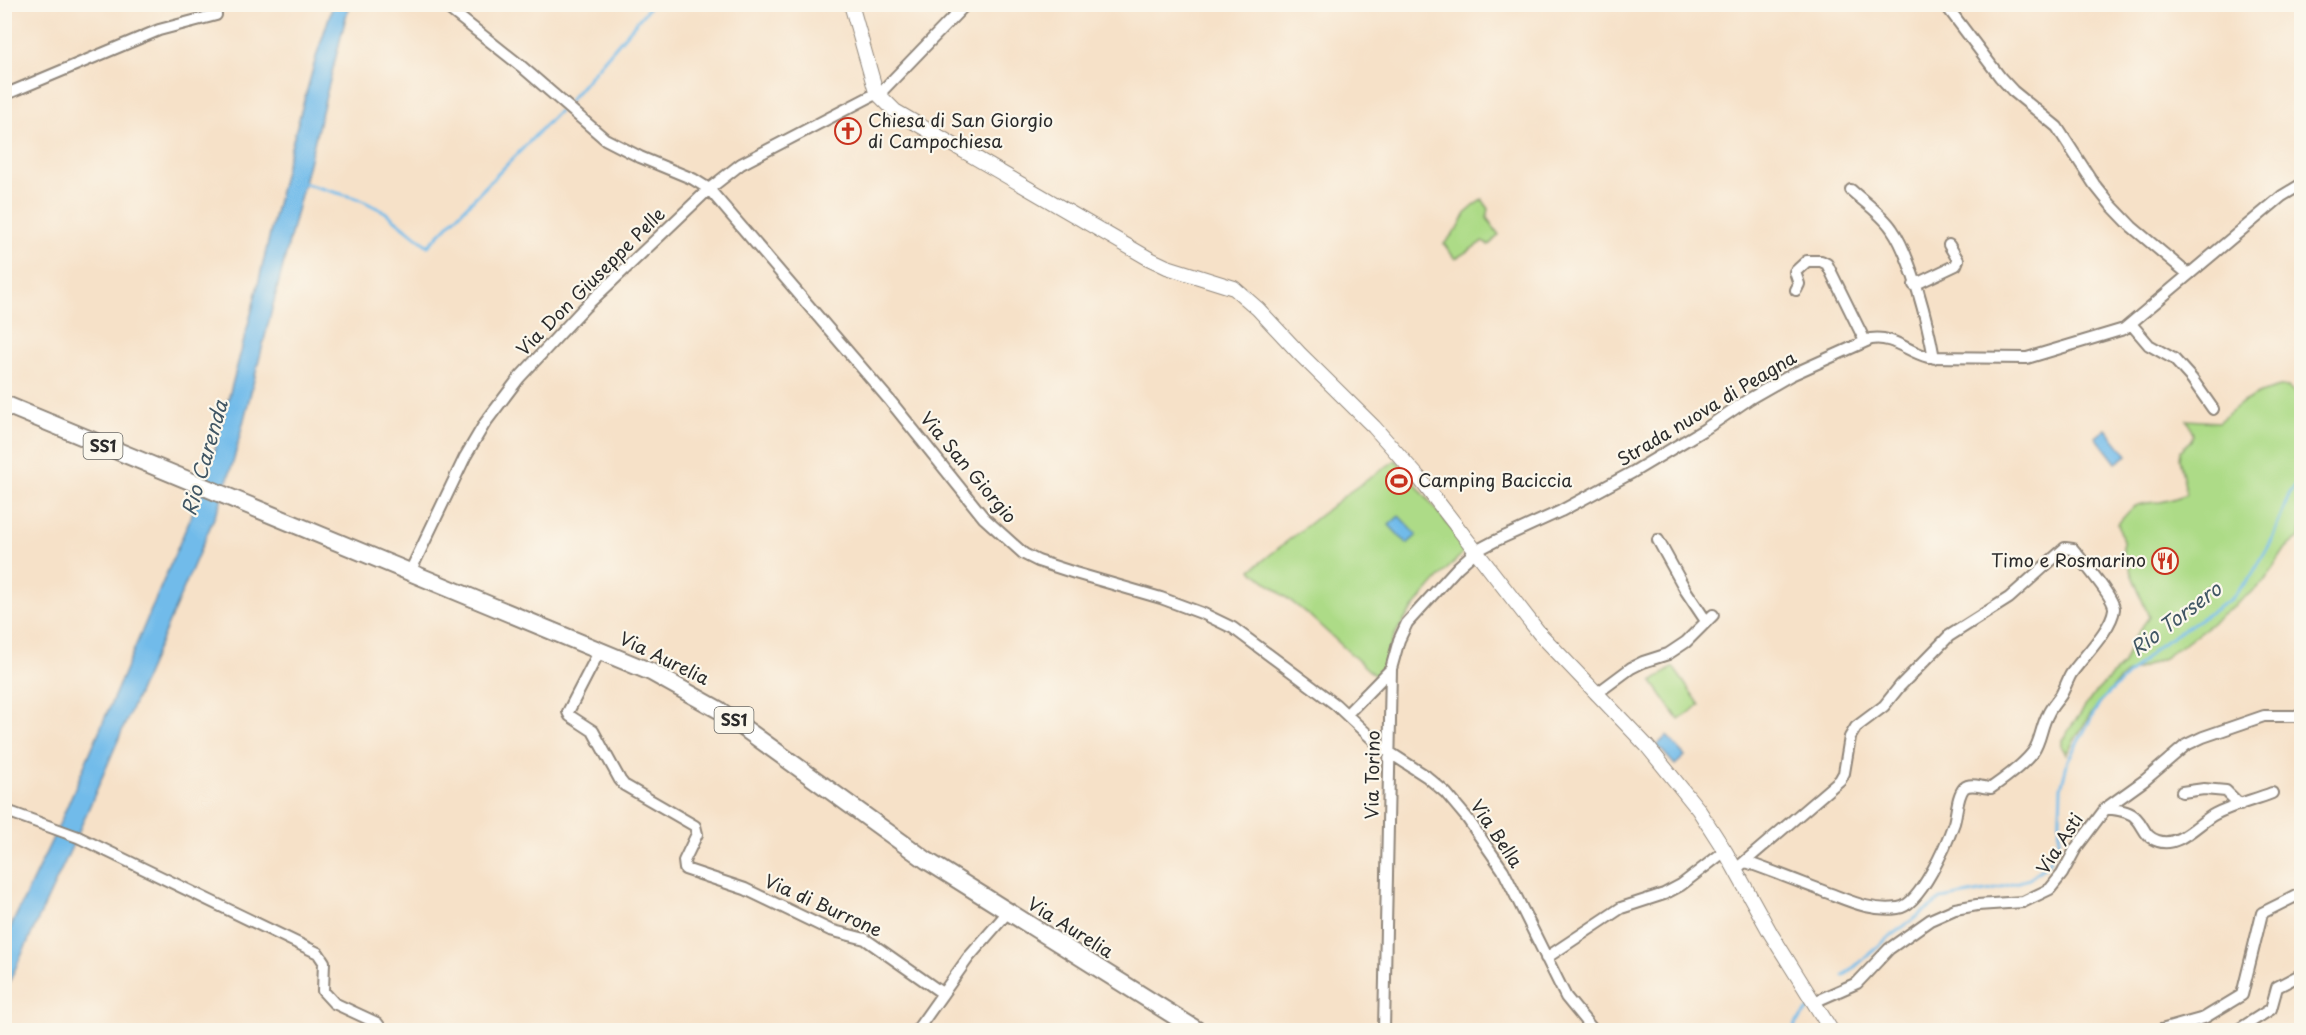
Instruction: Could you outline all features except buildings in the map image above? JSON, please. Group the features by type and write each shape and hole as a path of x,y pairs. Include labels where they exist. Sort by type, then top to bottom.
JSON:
{"main road":[{"path":"851,4 876,92 895,111 1148,258 1167,267 1234,288 1258,309 1374,427 1420,479 1540,634 1647,746 1698,809 1725,851 1740,866 1814,1002 1832,1030"},
{"name":"Via Aurelia","path":"4,404 651,672 707,702 917,853 1197,1030"}],"street":[{"path":"443,4 522,66 605,139 633,154 693,179 709,189"},
{"name":"Via Don Giuseppe Pelle","path":"410,572 465,457 485,423 519,378 584,308 709,189 741,164 883,90 966,4"},
{"path":"1945,4 2000,77 2013,91 2057,127 2094,184 2110,204 2132,227 2188,274"},
{"path":"4,95 159,30 216,15"},
{"name":"Strada nuova di Peagna","path":"1476,551 1561,511 1634,472 1791,375 1865,341 1879,337 1890,340 1918,355 1934,358 2027,358 2108,335 2132,325 2188,274 2282,196 2301,184"},
{"name":"Via San Giorgio","path":"709,189 891,402 984,518 1024,554 1075,573 1161,598 1223,624 1296,674 1347,714 1390,753"},
{"path":"1851,190 1892,228 1914,285 1934,358"},
{"path":"1914,285 1956,265 1958,260 1949,244"},
{"path":"1796,290 1799,284 1796,272 1807,261 1821,261 1827,264 1865,341"},
{"path":"2132,325 2149,345 2174,359 2192,379 2213,409"},
{"path":"1596,694 1631,668 1668,654 1686,642 1710,618 1686,591 1658,540"},
{"path":"2065,548 2073,549 2096,577 2112,602 2114,608 2110,620 2094,646 2070,676 2061,695 2048,713 2038,744 2032,754 1991,788 1970,785 1960,795 1953,825 1936,867 1913,899 1904,907 1896,909 1868,907 1845,901 1828,892 1740,866 1840,780 1844,773 1850,737 1856,726 1884,705 1949,636 2009,598 2065,548"},
{"name":"Via Torino","path":"1384,1030 1391,669 1399,640 1407,623 1458,567 1476,551"},
{"name":"Via di Burrone","path":"600,650 568,712 570,717 592,731 624,785 695,826 697,834 683,867 689,873 746,889 830,930 865,939 942,993"},
{"path":"1347,714 1391,669"},
{"name":"Via Asti","path":"1814,1002 1857,983 1889,949 1930,920 1955,909 2023,902 2050,889 2062,874 2076,848 2106,808 2145,780 2186,745 2203,736 2264,717 2301,716"},
{"name":"Via Bella","path":"1390,753 1426,776 1446,793 1467,818 1503,870 1566,997 1593,1030"},
{"path":"2182,792 2204,789 2226,790 2240,805"},
{"path":"2106,808 2131,814 2137,818 2150,838 2161,842 2171,841 2186,834 2215,814 2272,793"},
{"path":"4,810 78,837 318,953 324,962 323,992 334,1003 377,1023 382,1030"},
{"path":"1546,958 1622,908 1664,894 1681,885 1725,851"},
{"path":"2161,1030 2204,1018 2242,995 2262,913 2301,893"},
{"path":"916,1030 968,958 1008,912"},
{"path":"2238,1030 2271,1010 2277,987 2301,974"}],"green space":[{"path":"1482,199 1489,209 1487,218 1499,235 1489,245 1482,242 1455,259 1444,244 1458,228 1467,212"},
{"path":"2288,387 2302,399 2301,537 2286,548 2263,583 2216,620 2164,658 2126,674 2120,679 2088,718 2066,754 2062,747 2062,740 2094,694 2123,664 2131,642 2149,617 2123,553 2123,541 2118,524 2136,506 2166,501 2187,494 2179,459 2180,451 2191,440 2193,433 2187,420 2218,422 2243,402 2260,393"},
{"name":"Camping Baciccia","path":"1396,460 1468,549 1439,578 1401,625 1376,677 1311,617 1251,570 1348,493"},
{"path":"1673,667 1700,705 1679,720 1652,682"}],"water":[{"path":"333,5 349,5 234,459 220,504 75,840 5,991 5,939 59,825 207,479 252,310 287,162"},
{"path":"2106,429 2127,455 2116,463 2096,437"},
{"path":"1399,516 1417,535 1407,544 1389,525"},
{"path":"1667,736 1685,756 1675,765 1657,745"}],"waterway":[{"path":"569,101 652,4"},
{"path":"299,182 359,199 385,212 428,246 559,111"},
{"name":"Rio Torsero","path":"1844,976 1889,937 1941,899 1992,890 2029,879 2048,864 2059,843 2061,788 2068,760 2100,702 2157,647 2231,599 2252,575 2271,542 2289,495 2302,475"},
{"name":"Rio Torsero","path":"1793,1030 1796,1023 1809,1009"}],"place":[{"name":"Chiesa di San Giorgio di Campochiesa","path":"848,131"},
{"name":"Camping Baciccia","path":"1399,481"},
{"name":"Timo e Rosmarino","path":"2165,561"}],"water label":[{"name":"Rio Carenda","path":"205,458"}]}
